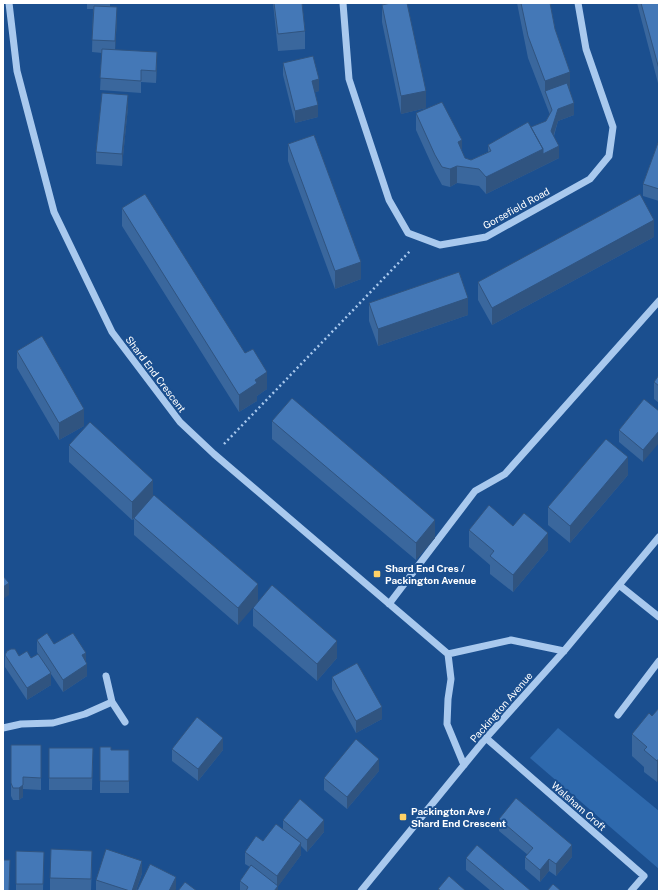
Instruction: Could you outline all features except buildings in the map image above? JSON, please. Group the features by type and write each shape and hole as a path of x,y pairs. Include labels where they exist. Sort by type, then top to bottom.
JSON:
{"street":[{"name":"Shard End Crescent","path":"9,3 17,71 54,212 112,332 180,422 214,454 448,654"},
{"name":"Gorsefield Road","path":"343,3 349,79 389,200 408,233 440,245 486,237 590,179 609,156 613,127 586,49 578,3"},
{"path":"389,604 475,491 505,474 659,301"},
{"name":"Packington Avenue","path":"361,891 486,738 564,650 659,537"},
{"path":"619,585 659,618"},
{"path":"464,765 447,724 448,699 451,679 448,654 511,640 564,650"},
{"path":"618,715 659,661"},
{"path":"106,676 112,702 125,722"},
{"path":"3,728 21,724 53,723 85,714 112,702"},
{"name":"Walsham Croft","path":"486,738 644,876 631,891"}],"path":[{"path":"214,454 414,247 418,237"}],"shaded area":[{"path":"558,728 659,811 659,869 530,758"}],"place":[{"name":"Shard End Cres / Packington Avenue","path":"377,574"},
{"name":"Packington Ave / Shard End Crescent","path":"403,817"}]}
